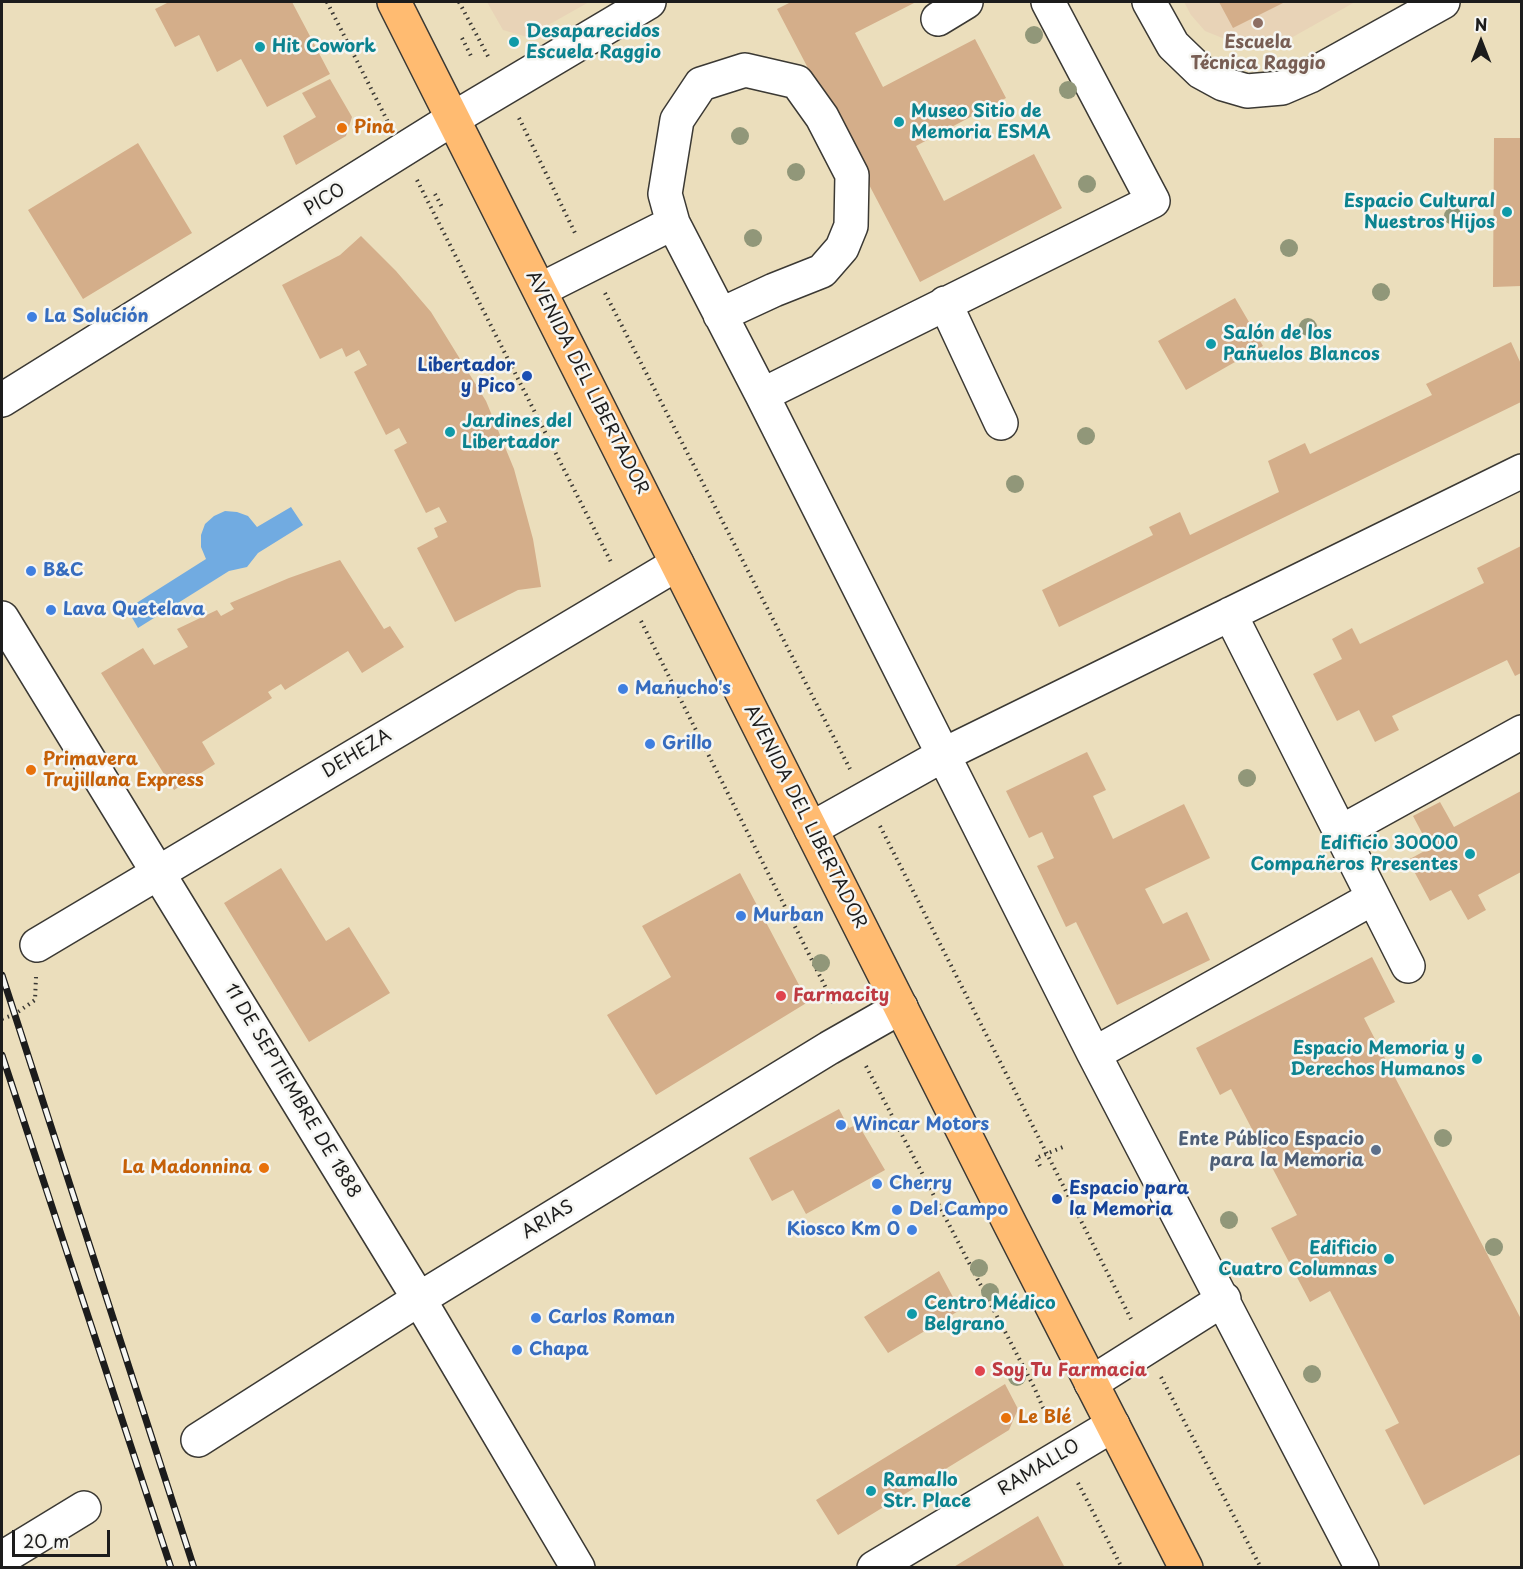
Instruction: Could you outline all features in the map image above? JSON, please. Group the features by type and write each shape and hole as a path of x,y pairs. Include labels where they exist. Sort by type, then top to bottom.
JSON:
{"main road":[{"name":"AVENIDA DEL LIBERTADOR","path":"394,2 1186,1568"}],"street":[{"name":"PICO","path":"2,399 454,118 649,2"},
{"path":"938,19 966,2"},
{"path":"762,395 1154,201 1048,2"},
{"path":"1149,2 1173,45 1201,72 1223,84 1247,91 1282,88 1310,76 1443,2"},
{"path":"720,315 822,271 842,248 851,226 852,175 822,117 797,81 745,70 701,84 677,120 665,194 673,223 1094,1054 1224,1299 1362,1568"},
{"path":"540,290 673,223"},
{"path":"945,303 1001,423"},
{"path":"811,829 944,755 1521,471"},
{"name":"DEHEZA","path":"37,945 677,564"},
{"path":"1230,614 1408,966"},
{"name":"11 DE SEPTIEMBRE DE 1888","path":"2,618 419,1299 579,1568"},
{"path":"1339,833 1521,732"},
{"path":"1094,1054 1372,898"},
{"name":"ARIAS","path":"198,1440 419,1299 901,1006"},
{"path":"1091,1383 1224,1299"},
{"name":"RAMALLO","path":"874,1568 1113,1425"},
{"path":"2,1558 84,1508"}],"path":[{"path":"327,2 850,1036 1034,1388 1063,1453 1122,1568"},
{"path":"459,2 505,88"},
{"path":"462,38 472,58"},
{"path":"435,194 442,207"},
{"path":"2,1019 15,1014 35,1000 37,945"},
{"path":"1040,1166 1036,1158 1063,1147"}],"shaded area":[{"path":"487,2 589,2 527,37 503,30"},
{"name":"Escuela Técnica Raggio","path":"1184,2 1355,2 1275,47 1245,47 1205,31 1191,15"}],"water":[{"path":"291,507 303,525 258,553 247,567 229,571 138,628 127,609 206,559 201,547 201,535 205,524 214,516 225,511 237,512 248,516 257,527"}],"building":[{"name":"Hit Cowork","path":"169,2 292,2 330,74 267,107 241,59 217,72 199,35 175,47 155,9"},
{"name":"Museo Sitio de Memoria ESMA","path":"791,2 916,2 855,33 883,87 975,39 1006,98 916,146 944,201 1034,154 1062,208 920,282 777,9"},
{"path":"1219,2 1285,2 1233,28"},
{"path":"330,79 352,117 346,136 296,165 283,136 316,117 302,93"},
{"name":"Espacio Cultural Nuestros Hijos","path":"1494,138 1521,138 1521,286 1493,287"},
{"path":"138,143 192,233 83,299 28,210"},
{"name":"Jardines del Libertador","path":"361,236 396,271 431,312 486,401 514,469 533,539 541,587 518,590 455,622 417,548 438,537 434,528 447,522 439,507 426,513 394,450 407,443 399,428 386,435 354,372 367,365 359,350 346,357 342,348 320,359 282,285 340,255"},
{"name":"Salón de los Pañuelos Blancos","path":"1235,298 1263,346 1186,390 1158,341"},
{"path":"1511,342 1521,364 1521,402 1059,627 1042,590 1153,535 1149,527 1180,512 1190,535 1279,492 1268,461 1305,443 1310,454 1432,395 1426,384"},
{"path":"1521,546 1521,673 1515,676 1507,660 1392,716 1399,730 1375,742 1359,710 1337,721 1313,674 1342,659 1332,639 1352,628 1360,644 1484,583 1477,568"},
{"path":"340,560 384,629 390,626 404,647 362,673 348,651 285,690 281,684 268,692 272,698 202,742 215,764 174,790 101,673 143,648 154,665 188,647 177,629 217,610 221,616 234,609 230,603 289,578"},
{"path":"1087,752 1106,790 1093,796 1113,839 1184,804 1210,858 1145,889 1163,924 1187,912 1210,960 1117,1005 1076,922 1066,927 1037,866 1054,858 1042,832 1029,838 1006,791"},
{"name":"Edificio 30000 Compañeros Presentes","path":"1521,791 1521,872 1478,895 1486,910 1468,920 1451,890 1430,901 1408,860 1430,848 1413,816 1440,802 1454,827"},
{"path":"281,868 326,941 349,927 390,993 309,1042 224,903"},
{"path":"740,873 808,1002 656,1095 607,1015 671,977 642,926"},
{"name":"Edificio Cuatro Columnas","path":"1372,957 1395,1002 1364,1018 1521,1319 1521,1454 1424,1505 1385,1430 1399,1423 1330,1291 1310,1302 1271,1228 1297,1215 1231,1089 1220,1095 1196,1048"},
{"path":"839,1109 849,1128 858,1124 885,1170 806,1214 793,1190 772,1201 749,1158"},
{"name":"Centro Médico Belgrano","path":"939,1271 960,1310 888,1353 864,1317"},
{"path":"1005,1384 1018,1409 1009,1430 838,1535 816,1500"},
{"path":"1038,1516 1065,1568 952,1568"}],"railway":[{"path":"2,975 194,1568"},
{"path":"2,1055 171,1568"}],"place":[{"name":"Escuela Técnica Raggio","path":"1258,23"},
{"name":"Desaparecidos Escuela Raggio","path":"514,42"},
{"name":"Hit Cowork","path":"260,47"},
{"name":"Museo Sitio de Memoria ESMA","path":"899,122"},
{"name":"Pina","path":"342,128"},
{"name":"Espacio Cultural Nuestros Hijos","path":"1507,212"},
{"name":"La Solución","path":"32,317"},
{"name":"Salón de los Pañuelos Blancos","path":"1211,344"},
{"name":"Libertador y Pico","path":"527,376"},
{"name":"Jardines del Libertador","path":"450,432"},
{"name":"B&C","path":"31,571"},
{"name":"Lava Quetelava","path":"51,610"},
{"name":"Manucho's","path":"623,689"},
{"name":"Grillo","path":"650,744"},
{"name":"Primavera Trujillana Express","path":"31,770"},
{"name":"Edificio 30000 Compañeros Presentes","path":"1470,854"},
{"name":"Murban","path":"741,916"},
{"name":"Farmacity","path":"781,996"},
{"name":"Espacio Memoria y Derechos Humanos","path":"1477,1059"},
{"name":"Wincar Motors","path":"841,1125"},
{"name":"Ente Público Espacio para la Memoria","path":"1376,1150"},
{"name":"La Madonnina","path":"264,1168"},
{"name":"Cherry","path":"877,1184"},
{"name":"Espacio para la Memoria","path":"1057,1199"},
{"name":"Del Campo","path":"897,1210"},
{"name":"Kiosco Km 0","path":"912,1230"},
{"name":"Edificio Cuatro Columnas","path":"1389,1259"},
{"name":"Centro Médico Belgrano","path":"912,1314"},
{"name":"Carlos Roman","path":"536,1318"},
{"name":"Chapa","path":"517,1350"},
{"name":"Soy Tu Farmacia","path":"980,1371"},
{"name":"Le Blé","path":"1006,1418"},
{"name":"Ramallo Str. Place","path":"871,1491"}]}
